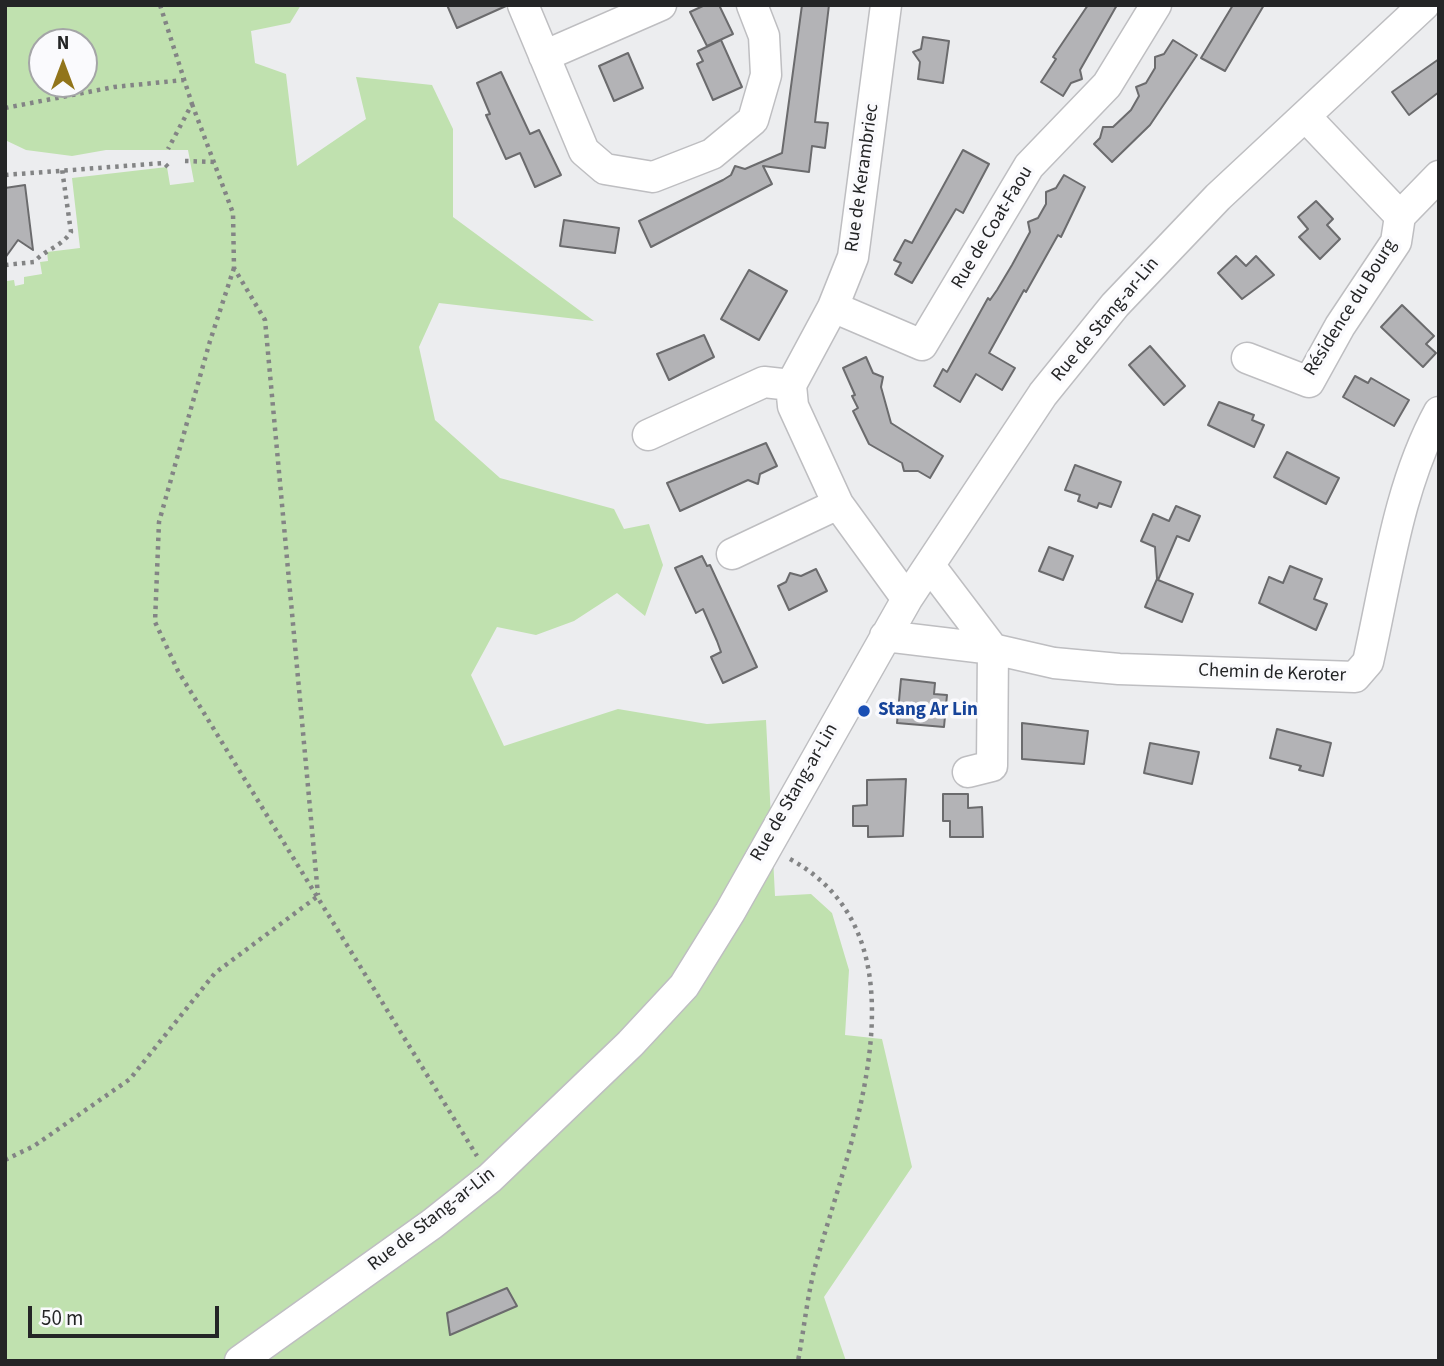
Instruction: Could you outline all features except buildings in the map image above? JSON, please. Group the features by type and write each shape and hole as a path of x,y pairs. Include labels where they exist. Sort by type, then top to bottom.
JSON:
{"street":[{"path":"523,5 584,151 605,169 653,177 712,154 753,120 766,75 764,36 752,5"},
{"path":"544,56 661,5"},
{"name":"Rue de Kerambriec","path":"792,385 833,307 853,257 887,5"},
{"name":"Rue de Coat-Faou","path":"833,307 922,345 1029,166 1107,85 1156,5"},
{"name":"Rue de Stang-ar-Lin","path":"240,1361 432,1224 490,1178 630,1044 684,986 730,912 907,599 1035,404 1115,306 1218,197 1424,5"},
{"name":"Résidence du Bourg","path":"1306,117 1400,216"},
{"name":"Résidence du Bourg","path":"1247,358 1309,382 1340,326 1396,242 1400,216 1439,176"},
{"path":"648,435 764,382 792,385 793,406 838,504 907,599"},
{"name":"Chemin de Keroter","path":"886,636 993,649 1054,663 1119,669 1355,677 1368,662 1411,474 1423,442 1439,412"},
{"path":"732,554 838,504"},
{"path":"930,566 993,649 992,766 968,772"}],"path":[{"path":"160,5 192,104 233,213 234,268 210,341 159,522 155,622 178,671 490,1178"},
{"path":"5,108 114,87 184,80"},
{"path":"168,149 192,104"},
{"path":"185,162 215,162"},
{"path":"5,175 164,163 171,170"},
{"path":"5,265 34,262 42,253 63,243 71,232 62,169"},
{"path":"234,268 265,320 318,896"},
{"path":"765,846 811,871 841,901 851,918 867,964 873,1025 864,1095 814,1270 798,1361"},
{"path":"5,1160 34,1146 130,1079 215,973 318,896"}],"green space":[{"path":"5,5 301,5 290,23 251,31 255,63 286,74 297,166 366,119 356,77 432,85 453,129 453,217 594,321 439,303 419,347 435,420 500,478 614,509 624,529 649,524 663,565 645,616 617,593 574,621 536,635 497,627 471,675 504,746 618,709 707,724 766,720 775,896 811,894 832,913 849,970 845,1035 882,1039 912,1167 824,1297 846,1361 5,1361 5,270 7,281 14,280 15,286 24,284 24,277 42,274 40,262 48,261 47,252 80,248 72,178 167,167 170,185 194,182 188,150 106,150 72,156 26,150 5,140"}],"place":[{"name":"Stang Ar Lin","path":"864,711"}]}
